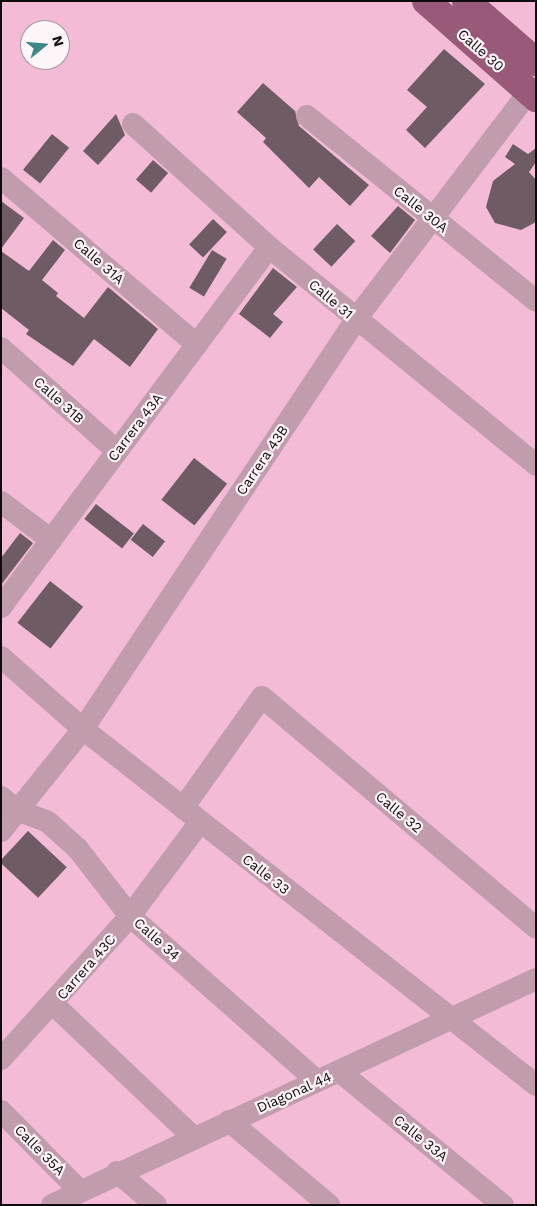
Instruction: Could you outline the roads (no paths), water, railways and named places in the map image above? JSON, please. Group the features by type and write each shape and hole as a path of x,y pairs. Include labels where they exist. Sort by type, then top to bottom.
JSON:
{"main road":[{"name":"Calle 30","path":"426,1 532,95"},
{"name":"Calle 30","path":"466,1 536,62"}],"street":[{"name":"Carrera 43B","path":"1,831 9,803 83,729 356,319 532,95"},
{"name":"Calle 30A","path":"307,116 536,302"},
{"name":"Calle 31","path":"133,124 269,247 536,465"},
{"name":"Calle 31A","path":"1,178 197,345"},
{"name":"Carrera 43A","path":"1,607 269,247"},
{"name":"Calle 31B","path":"1,348 117,451"},
{"path":"1,502 51,540"},
{"name":"Calle 33","path":"1,657 83,729 450,1020 536,1085"},
{"name":"Carrera 43C","path":"1,1059 53,1004 130,916 262,697"},
{"name":"Calle 32","path":"262,697 536,928"},
{"name":"Calle 34","path":"9,803 48,822 78,849 130,916 317,1081"},
{"name":"Diagonal 44","path":"52,1205 79,1190 339,1072 536,979"},
{"path":"53,1004 194,1138"},
{"name":"Calle 33A","path":"339,1072 503,1205"},
{"name":"Calle 35A","path":"1,1111 79,1190"},
{"path":"229,1121 329,1205"},
{"path":"118,1172 156,1205"}]}
